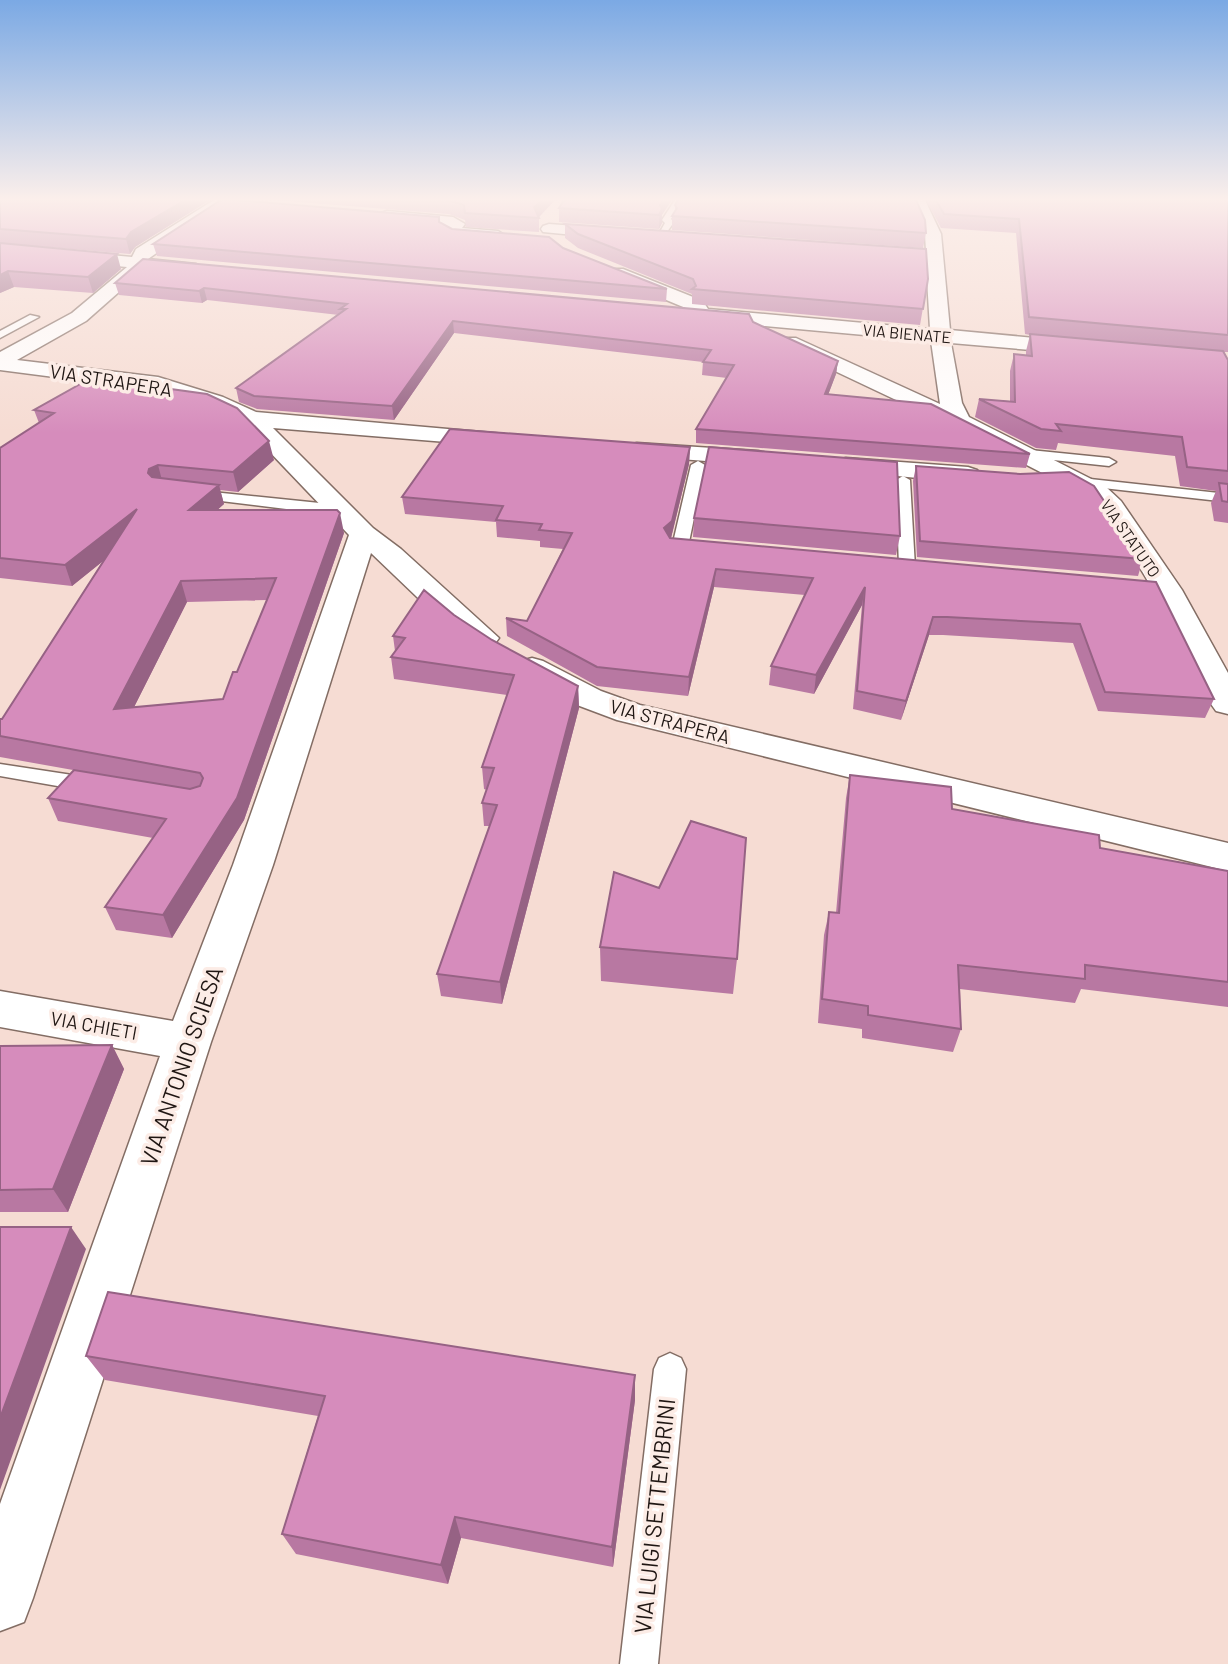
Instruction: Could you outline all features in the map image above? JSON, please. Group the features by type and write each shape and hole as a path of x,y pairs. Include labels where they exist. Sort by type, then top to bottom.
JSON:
{"street":[{"path":"0,363 79,317 126,278"},
{"path":"627,278 696,305 698,309 695,313"},
{"path":"937,278 948,412"},
{"name":"VIA BIENATE","path":"654,310 1097,349"},
{"name":"VIA STATUTO","path":"754,319 755,324 762,329 948,412 1020,453 1096,491 1111,508 1167,590 1228,704"},
{"name":"VIA STRAPERA","path":"0,363 158,384 215,402 251,419 351,521 451,613 483,638 544,675 604,705 1228,857"},
{"path":"251,419 516,441"},
{"path":"612,448 786,460"},
{"path":"828,463 991,477"},
{"path":"1016,479 1076,480"},
{"name":"VIA ANTONIO SCIESA","path":"0,1598 188,1042 351,521"},
{"path":"1131,586 1167,590"},
{"name":"VIA CHIETI","path":"0,1009 188,1042"}],"lane":[{"path":"0,335 34,317"},
{"path":"1020,453 1110,462"},
{"path":"693,548 698,464"},
{"path":"903,480 906,567"},
{"path":"1076,480 1228,498"},
{"path":"176,492 319,509 351,521"},
{"path":"0,770 106,787"},
{"name":"VIA LUIGI SETTEMBRINI","path":"639,1664 670,1369"}],"building":[{"path":"121,278 349,278 749,314 753,322 838,361 825,394 931,404 1030,454 696,429 734,365 703,362 711,350 453,321 392,406 254,396 236,388 346,309 340,309 347,304 204,288 199,291 115,283"},
{"path":"537,278 638,278 667,289"},
{"path":"690,278 928,279 923,309 692,289 696,286"},
{"path":"1025,278 1228,278 1228,335 1029,317"},
{"path":"1030,334 1223,351 1228,360 1228,471 1187,467 1182,437 1056,424 1061,431 1041,429 979,399 1015,402 1014,354 1032,356"},
{"path":"91,378 207,394 237,408 269,441 233,472 158,465 149,469 148,473 152,477 219,485 189,510 337,510 340,513 237,798 163,915 105,907 166,819 48,798 74,770 190,789 200,786 203,778 200,773 0,736 0,719 137,509 65,565 0,558 0,448 54,413 34,410","holes":["276,578 237,672 233,672 223,699 114,709 181,581"]},
{"path":"450,429 690,447 672,521 664,528 670,538 1156,582 1214,699 1105,692 1080,624 947,617 933,617 906,701 857,691 865,587 816,675 771,666 813,578 716,569 689,677 597,667 506,618 527,621 572,533 539,530 542,524 496,520 503,506 402,497"},
{"path":"709,447 897,462 900,536 694,518"},
{"path":"916,466 1020,474 1069,472 1094,486 1143,559 920,541"},
{"path":"1219,483 1228,484 1228,502 1222,501"},
{"path":"424,590 454,615 492,640 578,686 500,982 437,974 497,805 482,803 494,768 482,767 514,675 391,657 405,638 393,636"},
{"path":"850,775 951,787 952,809 1099,835 1100,848 1228,871 1228,982 1085,965 1085,979 958,965 961,1029 868,1015 868,1006 822,999 829,912 839,913"},
{"path":"691,821 746,838 737,959 600,947 614,872 659,888"},
{"path":"112,1045 53,1189 0,1190 0,1046"},
{"path":"0,1227 71,1227 0,1418"},
{"path":"108,1292 635,1375 612,1547 455,1517 441,1565 282,1534 325,1396 86,1356"}]}
